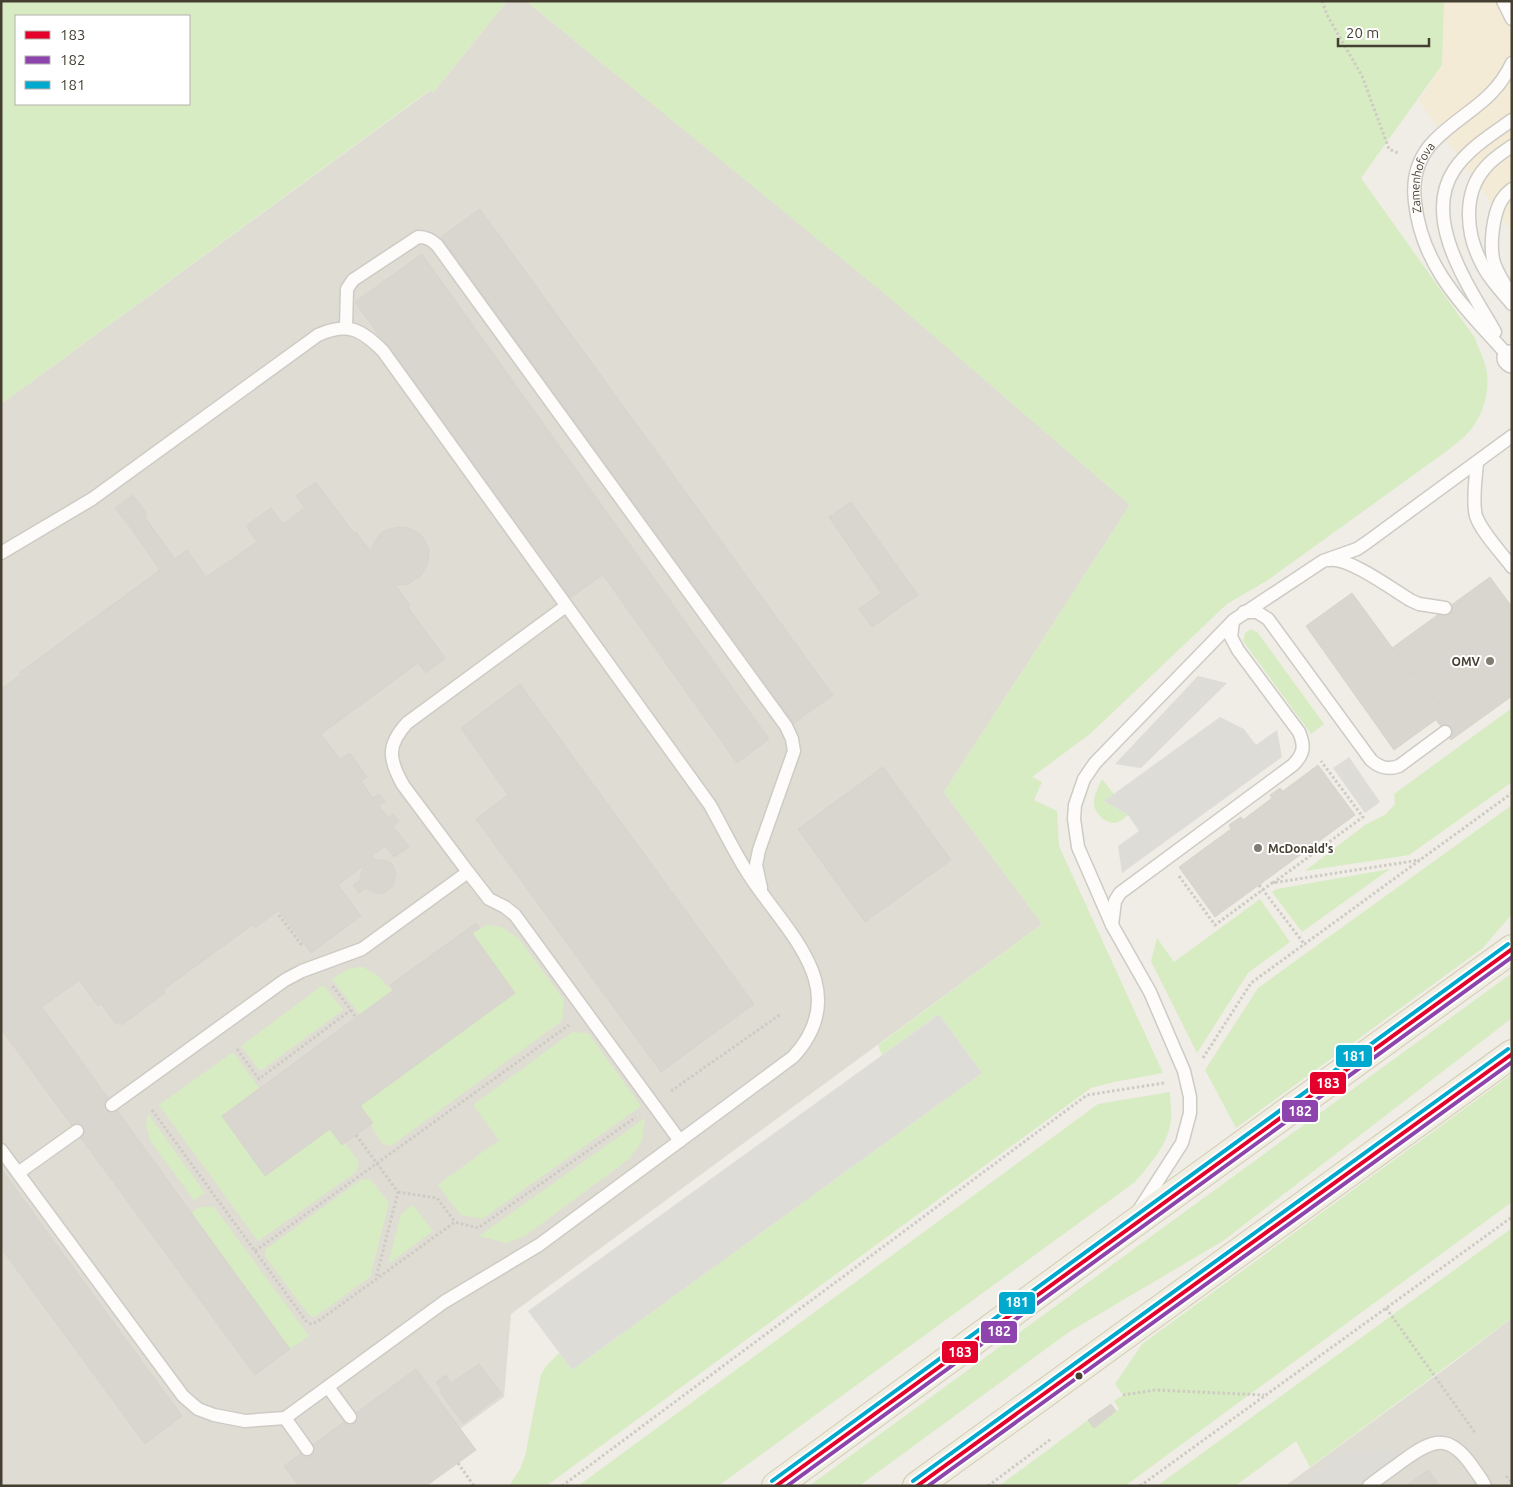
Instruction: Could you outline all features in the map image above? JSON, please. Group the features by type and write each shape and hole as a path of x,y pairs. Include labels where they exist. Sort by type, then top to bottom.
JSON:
{"main road":[{"path":"776,1486 1512,949"},
{"path":"918,1486 1512,1054"}],"lane":[{"path":"1504,1 1512,18"},
{"name":"Zamenhofova","path":"1511,359 1451,290 1427,252 1420,233 1414,194 1418,163 1427,148 1489,97 1504,78 1512,63"},
{"name":"Zamenhofova","path":"1511,359 1465,280 1455,259 1448,239 1443,197 1455,168 1473,149 1512,120"},
{"path":"1512,146 1483,170 1472,190 1468,214 1474,245 1480,260 1487,273 1512,304"},
{"path":"1512,188 1502,201 1494,218 1492,239 1493,259 1502,281 1512,295"},
{"path":"346,328 347,289 354,280 418,236 431,240 437,245 786,726 792,739 794,751 759,850 756,865 762,893"},
{"path":"1,553 92,499 318,335 332,329 346,328 359,331 371,339 383,351 710,805 748,874 802,948 809,961 818,998 816,1015 810,1034 804,1046 794,1057 539,1245 444,1302 285,1418 245,1421 214,1415 198,1409 183,1396 1,1150"},
{"path":"1129,1227 1182,1143 1190,1113 1190,1097 1184,1071 1150,992 1112,925 1078,847 1074,819 1075,805 1084,779 1095,763 1234,620 1322,562 1357,549 1512,436"},
{"path":"1477,462 1476,515 1512,567"},
{"path":"1322,562 1341,560 1410,600 1419,604 1445,608"},
{"path":"566,606 407,723 398,733 392,744 391,756 395,770 403,785 468,872 489,899 510,910 515,915 680,1141"},
{"path":"1244,612 1257,612 1268,619 1377,766 1384,768 1400,766 1445,732"},
{"path":"1112,925 1115,901 1120,893 1293,765 1300,758 1304,750 1299,732 1238,650 1231,637 1231,626 1234,620"},
{"path":"112,1105 285,980 302,971 362,949 468,872"},
{"path":"18,1173 77,1130"},
{"path":"328,1386 350,1417"},
{"path":"285,1418 307,1449"},
{"path":"1369,1486 1425,1445 1435,1442 1448,1443 1458,1450 1485,1486"}],"path":[{"path":"1322,1 1327,15 1362,76 1389,149 1418,163"},
{"path":"1177,873 1215,925 1362,817 1320,760"},
{"path":"562,1486 1087,1095 1166,1082 1201,1060 1251,982 1512,793"},
{"path":"1272,883 1420,860"},
{"path":"1260,885 1304,945"},
{"path":"279,916 303,947"},
{"path":"329,981 356,1018"},
{"path":"237,1049 259,1079 351,1010"},
{"path":"255,1251 586,1012"},
{"path":"666,1095 780,1014"},
{"path":"152,1110 306,1321 311,1324 342,1304 455,1222"},
{"path":"356,1135 398,1192 437,1198 455,1222 478,1228 643,1112"},
{"path":"376,1279 398,1192"},
{"path":"1140,1486 1512,1217"},
{"path":"342,1304 346,1308"},
{"path":"1386,1308 1441,1386"},
{"path":"1123,1395 1155,1390 1265,1395"},
{"path":"988,1486 1051,1439"},
{"path":"458,1463 474,1486"}],"shaded area":[{"path":"507,1 526,1 887,295 1130,505 944,792 1042,924 511,1314 504,1397 460,1429 426,1486 1,1486 1,404 431,90 433,93"},
{"path":"1444,1 1512,1 1512,232 1419,101 1442,65"},
{"path":"1198,676 1227,683 1141,768 1115,764"},
{"path":"1220,717 1244,729 1256,745 1277,730 1282,757 1122,873 1118,846 1139,831 1128,815 1104,801"},
{"path":"1349,757 1380,802 1365,813 1333,768"},
{"path":"939,1014 982,1073 572,1370 528,1311"},
{"path":"1512,1318 1512,1486 1285,1486 1461,1357"},
{"path":"1405,1449 1355,1486 1294,1486 1341,1451"}],"green space":[{"path":"1,1 507,1 433,93 430,90 1,404"},
{"path":"526,1 1444,1 1442,65 1361,178 1475,338 1485,364 1487,377 1486,395 1481,413 1463,438 1268,580 1227,604 1090,734 1032,777 1042,782 1034,800 1057,811 1059,846 1163,1073 1091,1088 546,1486 509,1486 520,1469 525,1456 541,1374 559,1353 572,1370 982,1073 939,1014 882,1055 878,1045 1042,924 944,792 1130,505 886,295"},
{"path":"1251,629 1258,633 1324,724 1311,734 1243,641 1245,633"},
{"path":"1512,708 1512,782 1409,855 1305,871 1365,825 1386,814 1395,804 1394,794"},
{"path":"1102,779 1114,794 1104,801 1128,815 1118,822 1107,821 1095,809 1095,796"},
{"path":"1512,805 1512,914 1483,948 1236,1128 1205,1070 1258,988"},
{"path":"1390,869 1302,932 1272,892 1277,889"},
{"path":"1260,899 1290,942 1248,973 1197,1053 1151,961 1157,938 1174,962"},
{"path":"487,925 502,927 519,939 564,1000 562,1021 391,1146 383,1144 360,1106 515,993 472,933"},
{"path":"363,967 378,976 392,991 360,1015 332,979 347,970"},
{"path":"1512,973 1512,1018 1223,1241 1069,1332 859,1486 809,1486"},
{"path":"323,985 343,1010 260,1071 241,1046"},
{"path":"572,1032 588,1033 641,1106 482,1219 461,1215 438,1185 499,1140 473,1105"},
{"path":"233,1052 259,1088 222,1116 265,1175 330,1129 342,1145 345,1143 359,1162 356,1172 258,1241 159,1105"},
{"path":"1512,1074 1512,1202 1125,1486 999,1486 1088,1420 1094,1428 1119,1409 1114,1401 1123,1395 1115,1384 1142,1344"},
{"path":"1170,1092 1171,1119 1167,1137 1158,1153 1135,1182 718,1486 578,1486 1098,1104"},
{"path":"148,1114 205,1193 194,1200 151,1142 146,1126"},
{"path":"645,1118 642,1141 629,1159 525,1236 506,1243 479,1236"},
{"path":"362,1179 371,1180 389,1203 370,1277 312,1317 265,1256 266,1249"},
{"path":"413,1205 433,1231 388,1264 401,1214"},
{"path":"199,1207 214,1207 309,1336 290,1349 191,1213"},
{"path":"1512,1228 1512,1318 1310,1467 1296,1441 1235,1486 1157,1486"}],"building":[{"path":"480,209 833,695 794,723 441,237"},
{"path":"422,254 769,739 737,763 603,575 568,599 355,302"},
{"path":"316,482 354,533 356,532 371,552 374,543 381,533 399,527 417,532 424,538 429,550 428,563 421,576 408,584 395,585 410,605 408,607 445,658 426,673 418,663 321,734 340,759 350,753 367,777 361,781 373,798 379,794 385,801 379,806 388,818 393,814 399,821 393,826 409,847 394,857 385,846 372,856 375,859 387,861 393,865 396,874 393,886 384,893 374,893 366,888 359,893 353,885 361,879 361,872 366,864 338,885 361,916 311,953 279,910 255,928 252,925 163,990 165,993 122,1025 119,1022 116,1024 101,1004 98,1006 80,981 82,978 42,1007 290,1349 255,1375 1,1029 1,689 21,675 19,673 160,570 115,508 133,495 147,514 144,516 175,559 187,550 206,577 257,542 246,526 271,508 283,524 305,508 296,496"},
{"path":"851,502 918,595 872,627 859,609 881,593 829,517"},
{"path":"1490,577 1512,607 1512,696 1451,740 1436,720 1441,716 1443,710 1416,673 1410,673 1405,666 1406,661 1402,661 1392,648"},
{"path":"1352,593 1402,661 1406,661 1405,666 1410,673 1416,673 1443,710 1441,716 1394,750 1306,626"},
{"path":"520,684 754,1004 661,1072 476,819 508,795 461,728"},
{"name":"McDonald's","path":"1318,765 1355,815 1215,917 1179,867 1231,829 1229,825 1241,817 1243,820 1272,798 1270,795 1280,788 1283,791"},
{"path":"883,767 951,860 865,922 798,829"},
{"path":"476,923 480,928 472,933 515,993 360,1106 373,1123 342,1145 330,1129 265,1176 222,1116 394,990 390,985"},
{"path":"1,1169 182,1416 145,1444 1,1248"},
{"path":"479,1364 502,1394 463,1423 440,1392 442,1390 436,1382 446,1375 451,1383"},
{"path":"416,1369 476,1450 426,1486 299,1486 284,1466"},
{"path":"1111,1404 1116,1411 1094,1428 1088,1420"},
{"path":"1428,1470 1440,1486 1406,1486"}],"transit line":[{"name":"181","path":"772,1481 1508,944"},
{"name":"183","path":"776,1486 1512,949"},
{"name":"182","path":"787,1486 1512,957"},
{"name":"181","path":"913,1481 1508,1049"},
{"name":"183","path":"917,1486 1512,1054"},
{"name":"182","path":"928,1486 1512,1062"}],"place":[{"name":"OMV","path":"1490,661"},
{"name":"McDonald's","path":"1258,848"}]}
